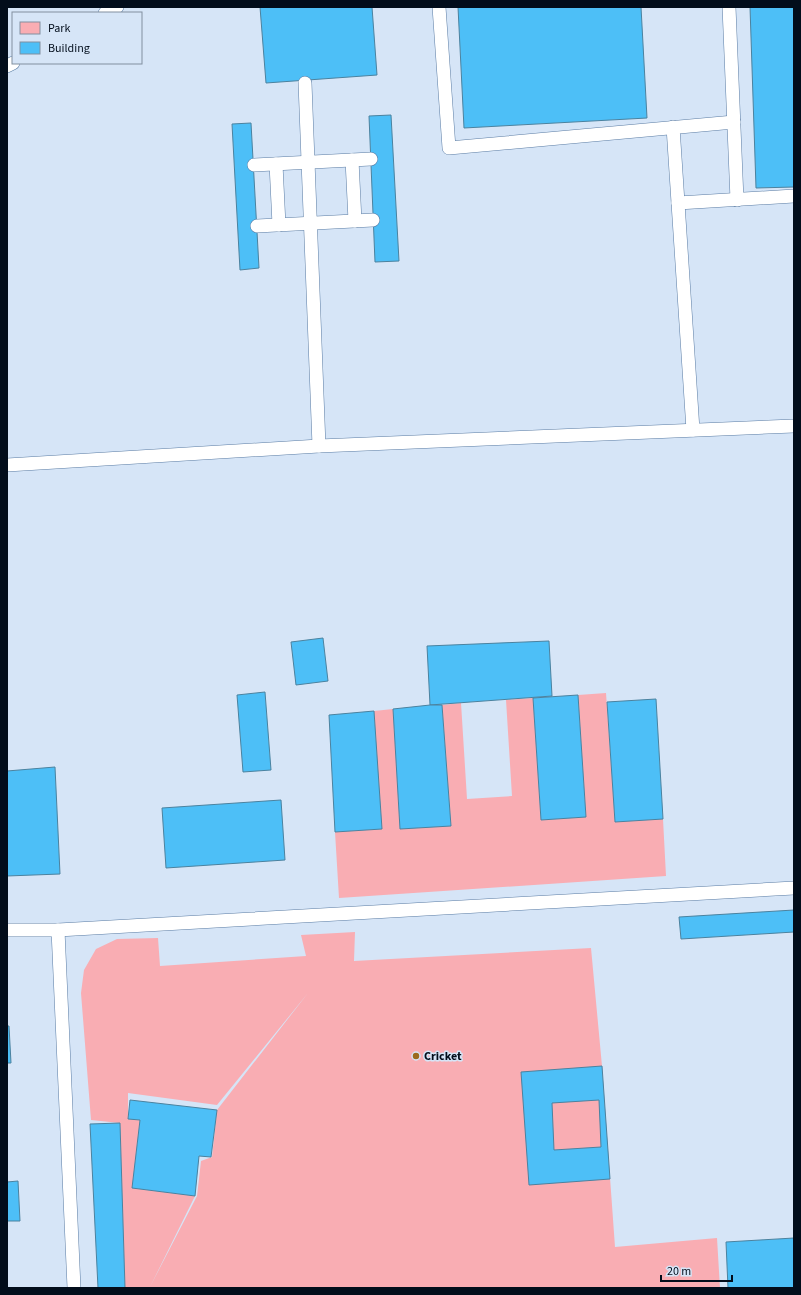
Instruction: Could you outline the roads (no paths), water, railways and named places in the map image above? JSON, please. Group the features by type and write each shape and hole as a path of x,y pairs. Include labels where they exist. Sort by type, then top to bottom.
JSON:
{"lane":[{"path":"107,12 117,7"},
{"path":"439,7 449,148 734,122"},
{"path":"729,7 737,200"},
{"path":"305,83 319,446"},
{"path":"673,127 693,430"},
{"path":"254,165 371,159"},
{"path":"352,160 355,221"},
{"path":"276,164 279,225"},
{"path":"678,203 794,196"},
{"path":"257,226 373,220"},
{"path":"7,465 319,446 794,426"},
{"path":"7,930 58,930 794,888"},
{"path":"58,930 74,1288"}],"place":[{"name":"Cricket","path":"416,1056"}]}
